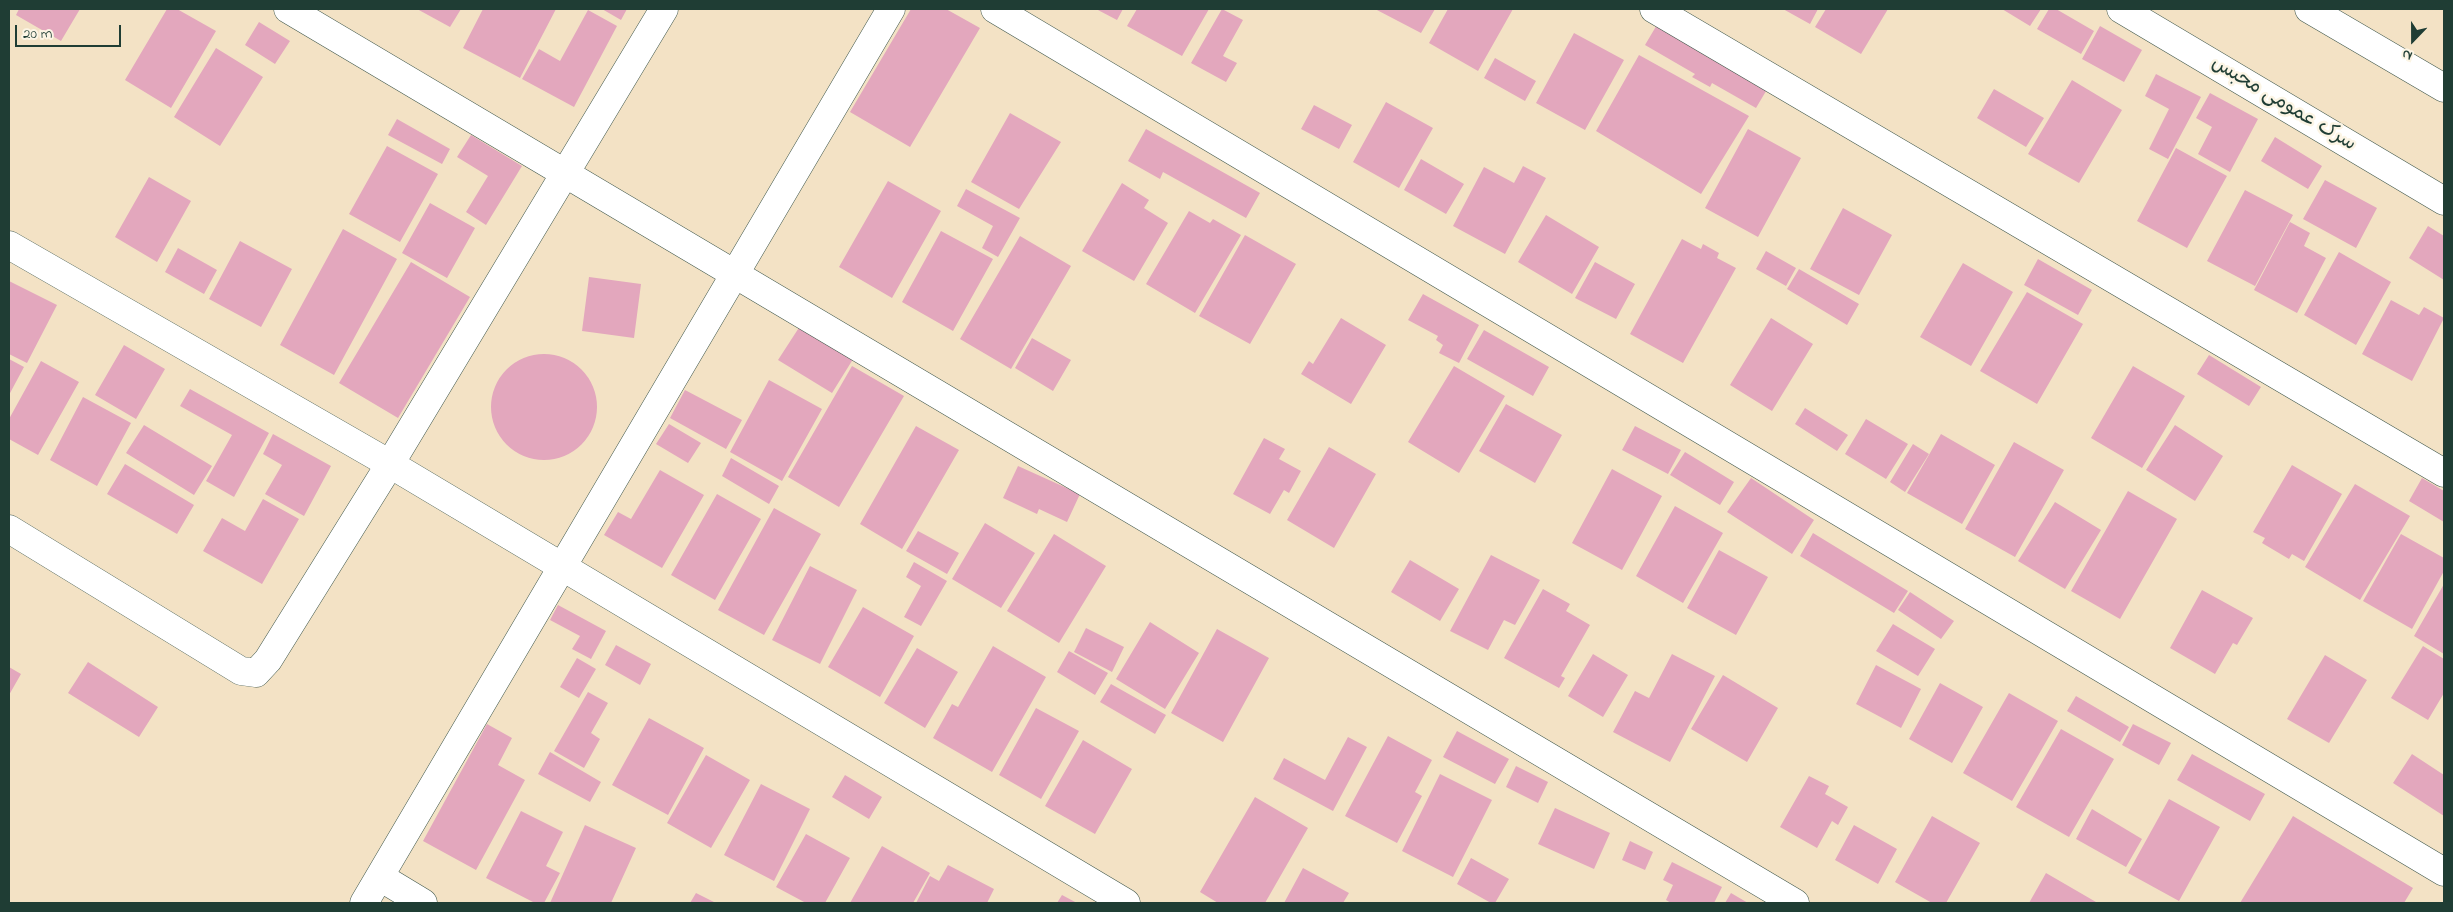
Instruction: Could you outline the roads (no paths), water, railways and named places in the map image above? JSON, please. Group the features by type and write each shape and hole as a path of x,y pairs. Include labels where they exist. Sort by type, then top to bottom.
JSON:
{"street":[{"path":"288,9 736,273 1795,903"},
{"path":"9,529 241,671 256,673 268,660 390,464 664,9"},
{"path":"364,903 891,9"},
{"path":"994,9 2444,872"},
{"path":"1654,9 2444,472"},
{"name":"سرک عمومی محبس","path":"2121,9 2444,201"},
{"path":"2309,9 2444,88"},
{"path":"9,245 390,464 1126,903"},
{"path":"380,877 423,903"}]}
